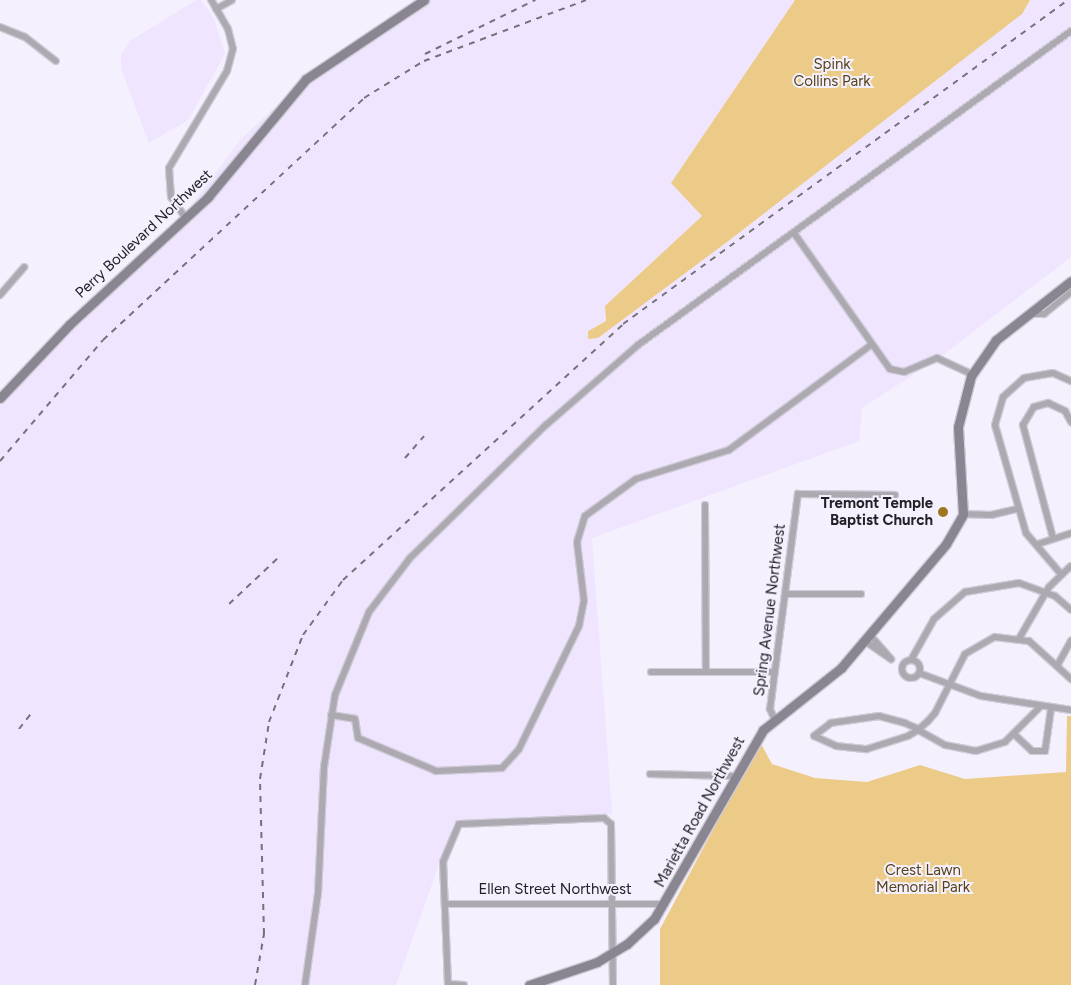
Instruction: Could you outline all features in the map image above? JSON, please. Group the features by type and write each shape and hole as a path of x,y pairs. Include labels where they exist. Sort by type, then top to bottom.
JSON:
{"main road":[{"name":"Perry Boulevard Northwest","path":"1,395 58,336 208,197 306,79 424,0"},
{"path":"963,514 958,427 972,374 996,340 1071,281"},
{"name":"Marietta Road Northwest","path":"529,985 612,954 641,932 665,904 733,776 774,718 841,668 946,544 963,514"}],"street":[{"path":"185,217 170,197 168,175 231,61 231,38 211,0"},
{"path":"216,9 232,0"},
{"path":"0,27 25,37 56,62"},
{"path":"305,985 319,887 331,715 355,639 410,558 546,425 638,345 1071,31"},
{"path":"794,233 872,344 895,371 909,371 937,358 972,374"},
{"path":"0,295 24,267"},
{"path":"1028,314 1044,314 1071,292"},
{"path":"331,715 355,719 358,738 436,771 502,768 519,749 580,626 584,601 577,542 585,516 636,479 729,450 872,344"},
{"path":"1061,574 1038,544 1026,533 996,435 999,405 1008,390 1034,374 1053,373 1071,381"},
{"path":"1053,538 1023,425 1034,407 1048,403 1060,407 1071,422"},
{"name":"Spring Avenue Northwest","path":"774,718 770,709 798,494 894,495"},
{"path":"706,505 706,672"},
{"path":"963,514 991,515 1018,509"},
{"path":"1038,544 1071,533"},
{"path":"1020,637 1046,591 1071,566"},
{"path":"902,667 911,660 934,619 966,592 1019,583 1046,591 1071,610"},
{"path":"785,594 861,594"},
{"path":"1039,708 1015,735 991,749 976,751 945,745 918,730 879,716 831,723 814,736 836,746 867,749 885,746 918,730 935,713 951,686 960,663 973,646 995,637 1020,637 1071,679"},
{"path":"868,638 902,667 907,677 919,673 951,686 1039,708 1071,710"},
{"path":"1057,666 1071,641"},
{"path":"911,660 918,663 919,673"},
{"path":"651,672 774,672"},
{"path":"1015,735 1032,751 1044,751 1051,709"},
{"path":"650,774 733,776"},
{"path":"464,985 448,984 445,904 447,846 459,824 466,820 607,818 611,824 612,985"},
{"name":"Ellen Street Northwest","path":"445,904 612,902 665,904"}],"shaded area":[{"path":"196,0 201,0 214,19 225,54 188,120 149,143 121,69 121,55 130,41"},
{"path":"423,0 795,0 671,183 702,216 605,306 606,321 592,328 592,340 731,239 1021,14 1030,0 1071,0 1071,257 939,358 862,408 859,441 592,538 612,814 454,823 396,985 0,985 0,396 179,222 240,140 278,104 321,68"}],"green space":[{"name":"Spink Collins Park","path":"795,0 1030,0 1022,14 731,239 598,338 588,339 588,331 606,321 605,306 702,216 671,183"},
{"name":"Crest Lawn Memorial Park","path":"1067,716 1071,716 1071,985 660,985 660,929 760,742 772,764 815,778 867,782 920,765 965,779 1066,772"}],"railway":[{"path":"425,54 535,0"},
{"path":"0,461 103,340 364,98 424,61 586,0"},
{"path":"255,985 264,934 260,779 269,722 303,635 343,580 623,324 1068,0"},
{"path":"405,458 424,436"},
{"path":"229,604 277,559"},
{"path":"19,729 33,711"}],"place":[{"name":"Tremont Temple Baptist Church","path":"943,512"}]}
